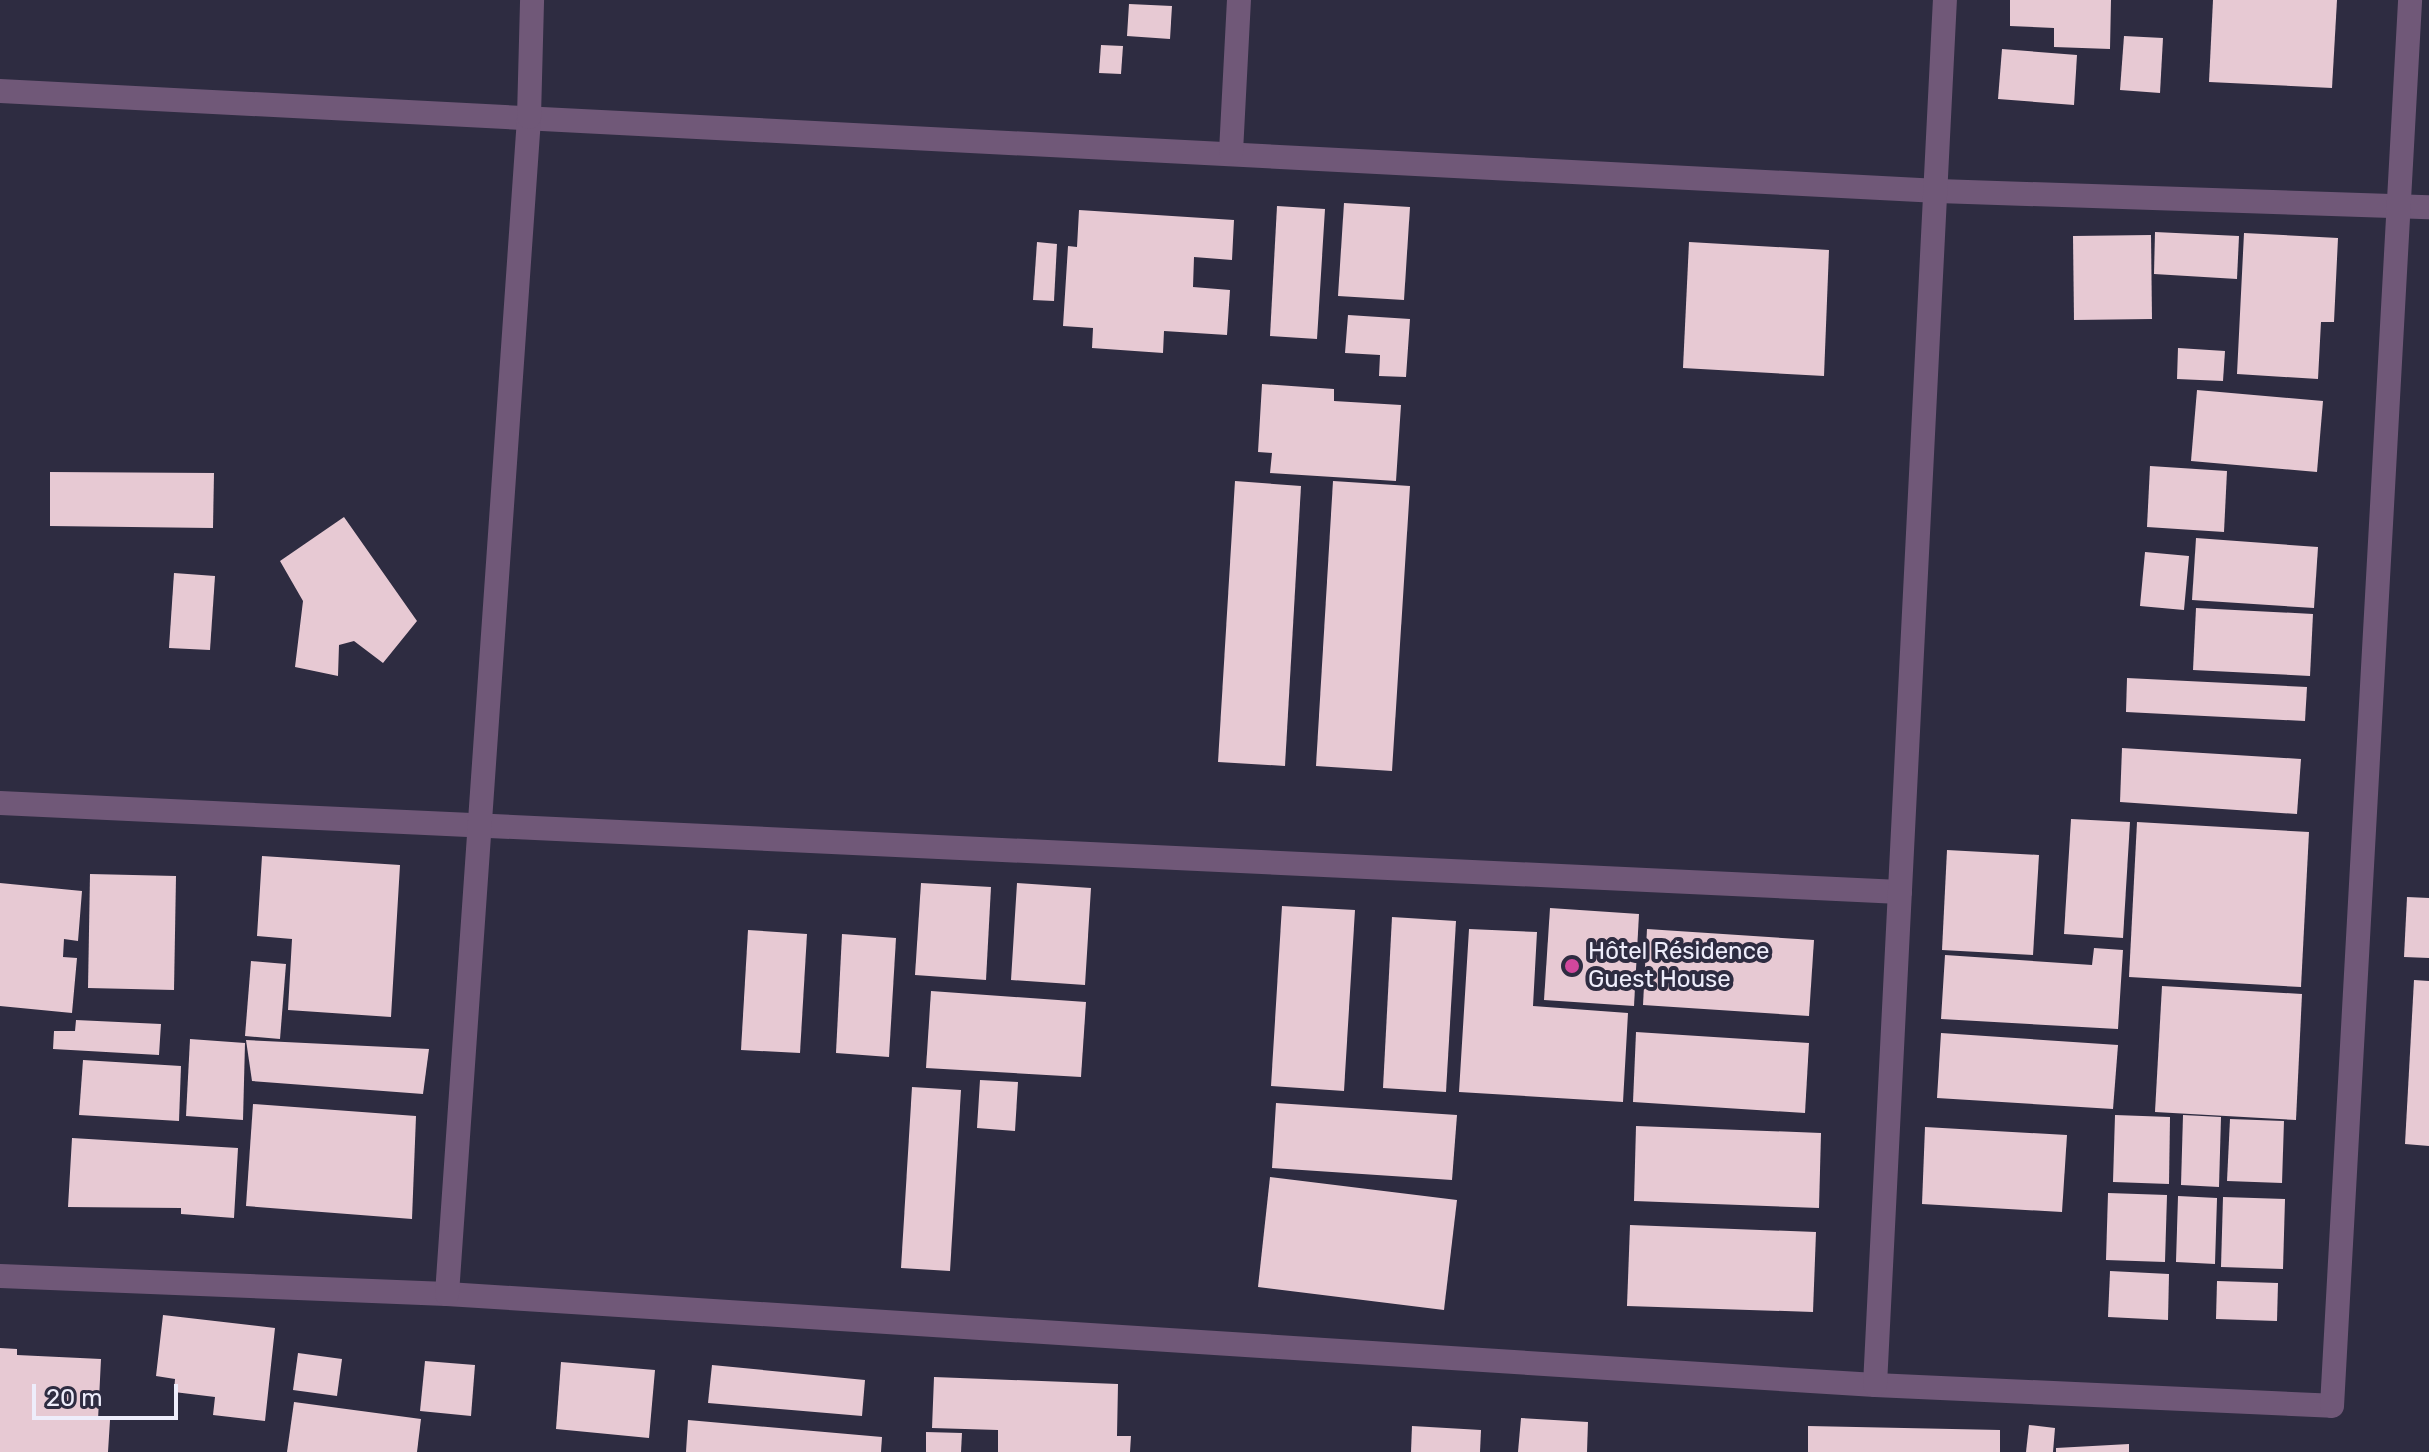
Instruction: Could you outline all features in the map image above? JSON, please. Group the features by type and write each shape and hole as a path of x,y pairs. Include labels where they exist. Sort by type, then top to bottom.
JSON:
{"street":[{"path":"447,1294 477,825 529,117 532,0"},
{"path":"1231,152 1239,0"},
{"path":"1875,1385 1938,191 1945,0"},
{"path":"0,1276 447,1294 1875,1385 2332,1406 2402,206 2410,0"},
{"path":"0,91 1231,152 1938,191 2429,207"},
{"path":"0,803 1900,892"}],"building":[{"path":"2010,0 2111,0 2110,49 2054,47 2054,28 2010,26"},
{"path":"2213,0 2337,0 2332,88 2209,82"},
{"path":"1129,4 1172,6 1170,39 1127,36"},
{"path":"2124,36 2163,38 2160,93 2120,90"},
{"path":"1101,45 1123,46 1121,74 1099,73"},
{"path":"2002,49 2077,55 2074,105 1998,99"},
{"path":"1344,203 1410,207 1404,300 1338,296"},
{"path":"1277,206 1325,209 1317,339 1270,336"},
{"path":"1079,210 1234,220 1232,260 1194,257 1193,287 1230,290 1227,335 1164,331 1163,353 1092,348 1093,328 1063,326 1068,246 1077,247"},
{"path":"2155,232 2239,236 2237,279 2154,274"},
{"path":"2244,233 2338,238 2334,322 2321,322 2318,379 2237,374"},
{"path":"2151,235 2152,319 2074,320 2073,236"},
{"path":"1037,242 1057,244 1054,301 1033,300"},
{"path":"1689,242 1829,250 1824,376 1683,368"},
{"path":"1348,315 1410,319 1406,377 1379,376 1380,355 1345,353"},
{"path":"2178,348 2225,351 2223,381 2177,379"},
{"path":"1262,384 1334,389 1334,401 1401,405 1396,481 1270,473 1272,453 1258,452"},
{"path":"2197,390 2323,401 2317,472 2191,461"},
{"path":"2150,466 2227,471 2224,532 2147,527"},
{"path":"50,472 214,473 213,528 50,526"},
{"path":"1235,481 1301,486 1285,766 1218,762"},
{"path":"1333,481 1410,486 1392,771 1316,766"},
{"path":"344,517 417,621 383,663 354,641 339,645 338,676 295,667 303,601 280,561"},
{"path":"2196,538 2318,547 2314,608 2192,600"},
{"path":"2145,552 2189,556 2184,610 2140,606"},
{"path":"174,573 215,576 210,650 169,648"},
{"path":"2196,608 2313,614 2310,676 2193,670"},
{"path":"2127,678 2307,687 2305,721 2126,712"},
{"path":"2122,748 2301,759 2297,814 2120,802"},
{"path":"2071,819 2130,822 2123,938 2064,934"},
{"path":"2137,822 2309,832 2301,987 2129,977"},
{"path":"1947,850 2039,855 2033,955 1942,950"},
{"path":"262,856 400,865 391,1017 288,1010 292,939 257,936"},
{"path":"90,874 176,876 174,990 88,988"},
{"path":"0,883 82,891 78,941 64,939 63,957 77,958 72,1013 0,1006"},
{"path":"921,883 991,887 986,980 915,975"},
{"path":"1017,883 1091,888 1085,985 1011,980"},
{"path":"2407,897 2429,898 2429,958 2404,957"},
{"path":"1282,906 1355,910 1344,1091 1271,1086"},
{"path":"1550,908 1639,914 1634,1006 1544,1000"},
{"path":"1392,917 1456,921 1446,1092 1383,1088"},
{"path":"1469,929 1537,932 1533,1006 1628,1013 1623,1102 1459,1092"},
{"path":"1647,929 1814,940 1809,1016 1643,1005"},
{"path":"748,930 807,934 800,1053 741,1050"},
{"path":"842,934 896,938 889,1057 836,1053"},
{"path":"2094,948 2123,950 2118,1029 1941,1019 1945,955 2092,965"},
{"path":"251,961 286,964 280,1039 245,1036"},
{"path":"2414,980 2429,981 2429,1146 2405,1144"},
{"path":"2162,986 2302,994 2296,1120 2155,1112"},
{"path":"931,991 1086,1002 1081,1077 926,1068"},
{"path":"76,1020 161,1024 159,1055 53,1049 54,1031 75,1031"},
{"path":"1636,1032 1809,1043 1805,1113 1633,1102"},
{"path":"1941,1033 2118,1045 2113,1109 1937,1098"},
{"path":"190,1039 245,1043 243,1120 186,1116"},
{"path":"246,1040 429,1049 423,1094 252,1081"},
{"path":"83,1060 181,1066 179,1121 79,1115"},
{"path":"980,1080 1018,1082 1015,1131 977,1128"},
{"path":"912,1087 961,1090 950,1271 901,1268"},
{"path":"1276,1103 1457,1115 1452,1180 1272,1168"},
{"path":"253,1104 416,1116 412,1219 246,1206"},
{"path":"2115,1115 2170,1117 2169,1184 2113,1182"},
{"path":"2183,1115 2221,1117 2219,1187 2181,1185"},
{"path":"2230,1119 2284,1121 2282,1183 2227,1181"},
{"path":"1636,1126 1821,1133 1819,1208 1634,1201"},
{"path":"1925,1127 2067,1135 2062,1212 1922,1204"},
{"path":"72,1138 238,1148 234,1218 181,1214 181,1208 68,1207"},
{"path":"1270,1177 1457,1200 1444,1310 1258,1287"},
{"path":"2108,1193 2167,1195 2165,1262 2106,1260"},
{"path":"2178,1196 2217,1198 2215,1264 2176,1262"},
{"path":"2223,1197 2285,1199 2283,1269 2221,1267"},
{"path":"1630,1225 1816,1232 1813,1312 1627,1306"},
{"path":"2110,1271 2169,1274 2168,1320 2108,1317"},
{"path":"2217,1281 2278,1283 2277,1321 2216,1319"},
{"path":"163,1315 275,1328 265,1421 213,1415 215,1397 174,1392 175,1379 156,1376"},
{"path":"0,1348 17,1349 17,1355 101,1359 98,1420 110,1420 108,1452 0,1452"},
{"path":"298,1353 342,1359 337,1396 293,1390"},
{"path":"425,1361 475,1365 471,1416 420,1411"},
{"path":"561,1362 655,1370 649,1438 556,1429"},
{"path":"712,1365 865,1380 862,1416 708,1403"},
{"path":"934,1377 1118,1384 1117,1436 1131,1436 1130,1452 998,1452 998,1430 932,1428"},
{"path":"294,1402 421,1419 417,1452 287,1452"},
{"path":"1521,1418 1588,1422 1587,1452 1518,1452"},
{"path":"688,1420 882,1437 881,1452 686,1452"},
{"path":"2029,1425 2055,1428 2053,1452 2026,1452"},
{"path":"1412,1426 1481,1430 1480,1452 1411,1452"},
{"path":"1808,1426 2000,1430 2000,1452 1808,1452"},
{"path":"926,1432 962,1433 961,1452 926,1452"},
{"path":"2129,1444 2129,1452 2056,1452 2056,1448"}],"place":[{"name":"Hôtel Résidence Guest House","path":"1572,966"}]}
